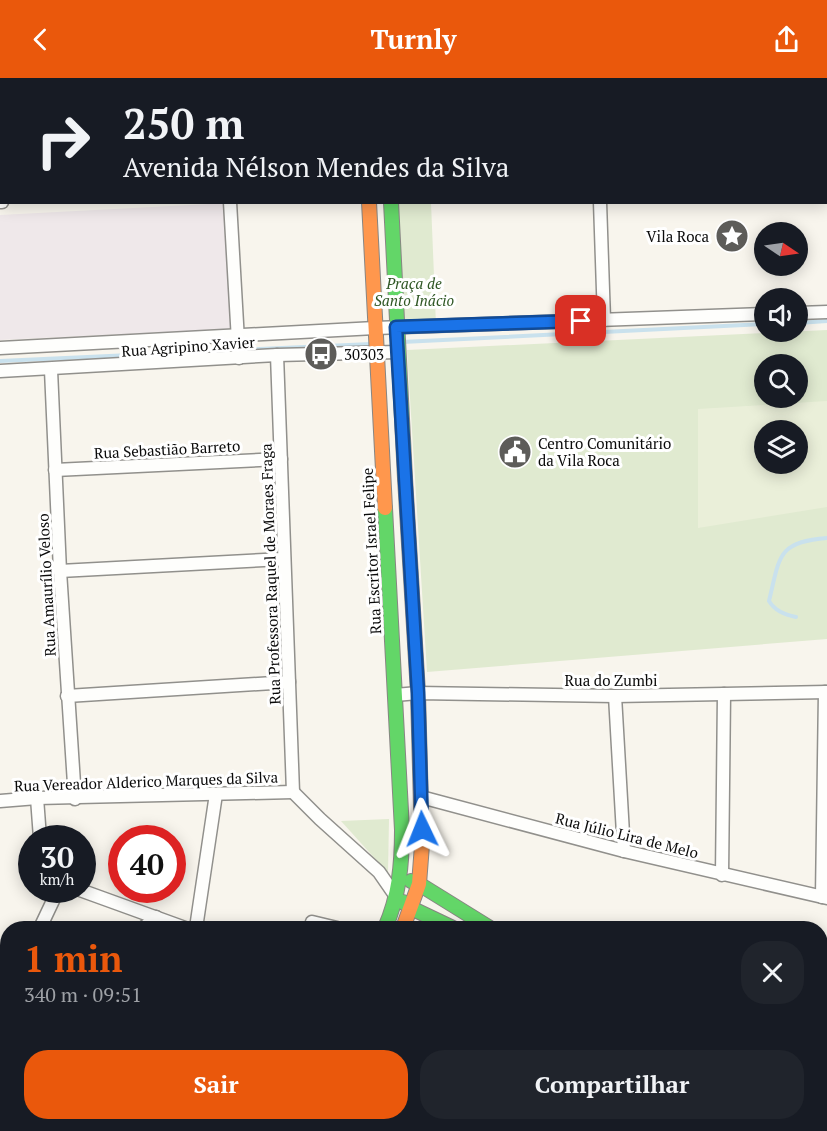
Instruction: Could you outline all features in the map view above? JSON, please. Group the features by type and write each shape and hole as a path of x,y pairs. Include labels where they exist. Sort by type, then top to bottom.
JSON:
{"street":[{"path":"230,204 238,347"},
{"name":"Rua Escritor Israel Felipe","path":"369,204 402,830 401,878 397,898 388,921"},
{"path":"391,204 396,327 418,693 421,797 422,846 419,884 406,921"},
{"path":"600,204 604,320"},
{"path":"808,313 827,312"},
{"path":"0,348 238,347 375,328 754,314"},
{"name":"Rua Agripino Xavier","path":"0,371 51,370 238,347 277,355 398,352"},
{"name":"Rua Professora Raquel de Moraes Fraga","path":"277,355 292,792"},
{"name":"Rua Amaurílio Veloso","path":"51,370 67,696 75,798"},
{"name":"Rua Sebastião Barreto","path":"55,470 281,459"},
{"path":"60,571 284,560"},
{"path":"67,696 289,682"},
{"path":"825,897 826,692"},
{"name":"Rua do Zumbi","path":"395,695 418,693 615,696 826,692"},
{"path":"722,875 724,694"},
{"path":"615,696 624,851"},
{"path":"292,792 379,872 397,898 411,908 438,921"},
{"name":"Rua Vereador Alderico Marques da Silva","path":"0,801 37,798 292,792"},
{"path":"197,921 216,794"},
{"name":"Rua Júlio Lira de Melo","path":"421,797 624,851 825,897"},
{"path":"37,798 39,825"},
{"path":"379,872 419,884 479,921"},
{"path":"96,896 167,921"},
{"path":"43,921 52,903"},
{"path":"151,921 156,917"}],"shaded area":[{"path":"228,204 231,329 0,340 0,215"}],"green space":[{"name":"Praça de Santo Inácio","path":"389,204 431,204 436,325 394,328"},
{"path":"827,330 827,639 427,672 407,350 754,333 754,342 808,342 808,331"},
{"path":"827,401 827,507 698,528 698,409 754,406 754,408 808,408 808,402"},
{"path":"389,819 388,873 341,821"}],"waterway":[{"path":"808,322 827,321"},
{"path":"402,342 754,325"},
{"path":"0,361 371,344"},
{"path":"796,617 781,612 769,601 779,562 783,554 798,543 827,538"}],"traffic: fast":[{"path":"391,204 405,478"},
{"path":"385,508 402,830 399,880 388,921"},
{"path":"411,881 479,921"},
{"path":"403,902 438,921"}],"traffic: slow":[{"path":"369,204 385,508"},
{"path":"405,478 418,693 422,845 419,884 406,921"}],"place":[{"name":"Vila Roca","path":"732,236"},
{"name":"30303","path":"321,354"},
{"name":"Centro Comunitário da Vila Roca","path":"515,452"}],"route":[{"path":"422,829 418,693 396,327 581,321"}]}
